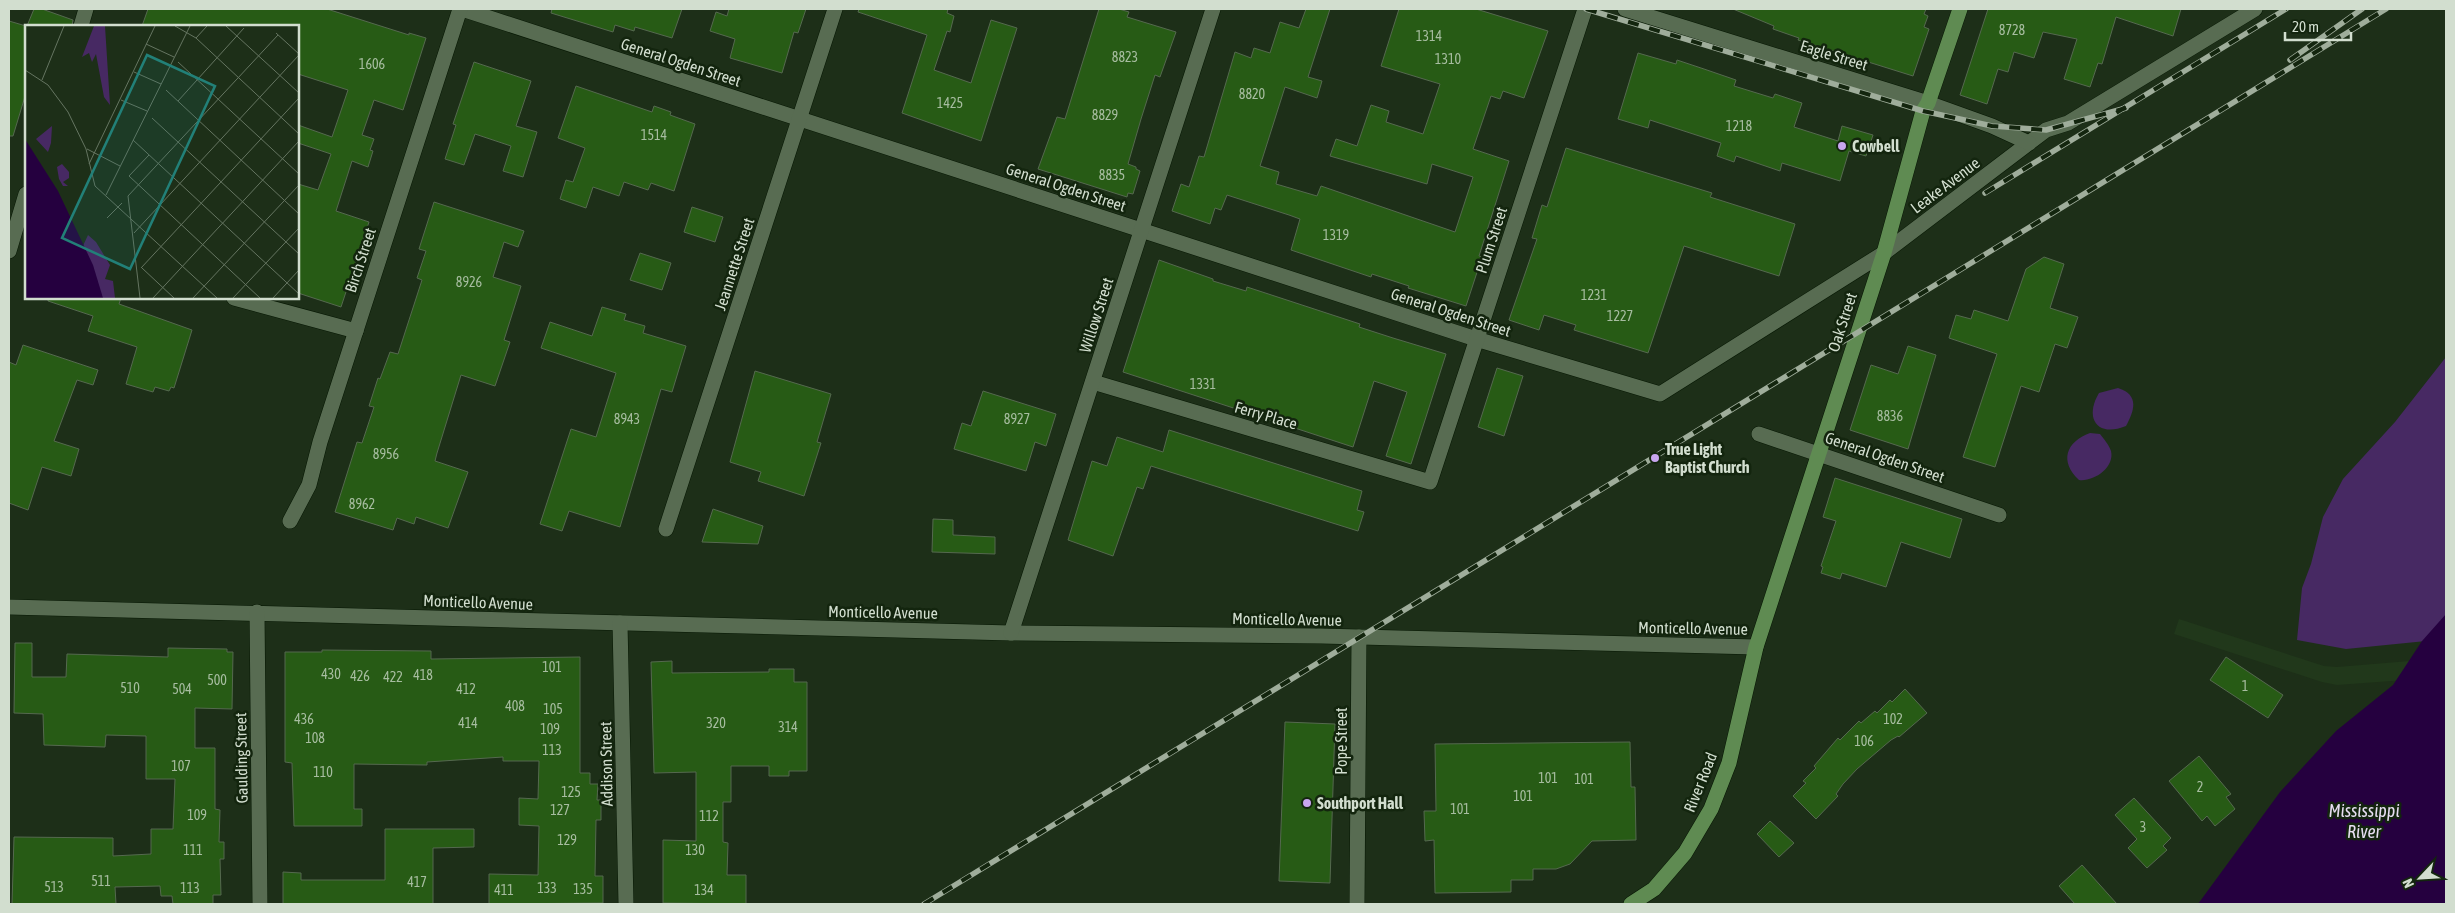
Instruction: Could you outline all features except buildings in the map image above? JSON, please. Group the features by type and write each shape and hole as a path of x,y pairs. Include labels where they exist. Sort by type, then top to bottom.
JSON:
{"main road":[{"name":"Oak Street","path":"1756,647 1884,253 1923,110 1928,103 1960,9"},
{"name":"River Road","path":"1631,904 1654,889 1685,853 1711,809 1729,762 1756,647"}],"street":[{"path":"81,25 86,9"},
{"name":"General Ogden Street","path":"461,9 1476,340 1660,394"},
{"name":"Birch Street","path":"290,521 309,485 356,331 461,9"},
{"name":"Jeannette Street","path":"666,529 835,9"},
{"name":"Willow Street","path":"1011,633 1213,9"},
{"name":"Plum Street","path":"1430,482 1585,9"},
{"name":"Eagle Street","path":"1625,9 1928,103 1992,126 2029,143"},
{"name":"Leake Avenue","path":"1660,394 1884,253 2046,130 2068,123 2255,9"},
{"path":"14,241 25,198"},
{"path":"238,299 356,331"},
{"name":"Ferry Place","path":"1092,382 1430,482"},
{"name":"General Ogden Street","path":"1759,434 1999,515"},
{"name":"Monticello Avenue","path":"9,607 1011,633 1359,637 1756,647"},
{"name":"Gaulding Street","path":"257,612 260,904"},
{"name":"Addison Street","path":"620,624 626,904"},
{"name":"Pope Street","path":"1357,904 1359,637"}],"shaded area":[{"path":"2446,357 2446,639 2346,649 2297,640 2302,588 2311,564 2323,517 2343,479 2395,422"},
{"path":"2118,388 2125,391 2132,399 2133,409 2129,420 2126,426 2116,429 2101,427 2093,418 2095,402 2099,393"},
{"path":"2090,433 2100,434 2106,442 2111,451 2110,463 2102,473 2090,479 2079,480 2069,466 2068,453 2075,441"},
{"path":"2179,619 2324,666 2337,667 2446,658 2446,677 2337,685 2322,682 2174,634"}],"water":[{"name":"Mississippi River","path":"2446,614 2446,904 2198,904 2280,792 2336,731 2393,685 2422,641"}],"railway":[{"path":"1586,9 1923,111 1992,126 2046,130 2126,108"},
{"path":"1985,193 2286,9"},
{"path":"2290,60 2362,9"},
{"path":"924,904 2386,9"}],"place":[{"name":"Cowbell","path":"1842,146"},
{"name":"True Light Baptist Church","path":"1655,458"},
{"name":"Southport Hall","path":"1307,803"}]}
